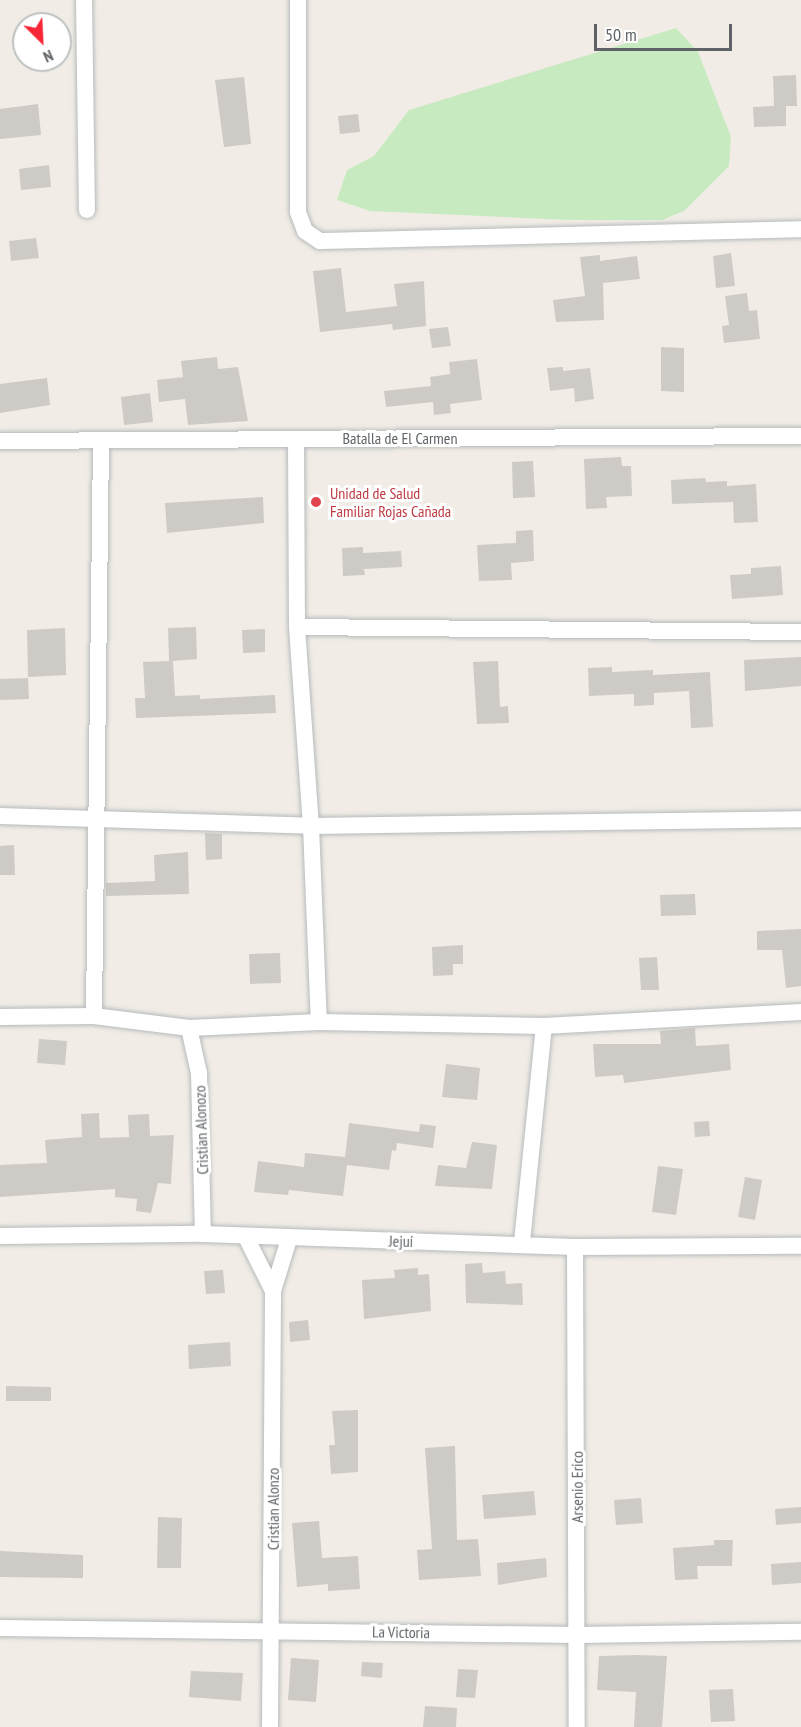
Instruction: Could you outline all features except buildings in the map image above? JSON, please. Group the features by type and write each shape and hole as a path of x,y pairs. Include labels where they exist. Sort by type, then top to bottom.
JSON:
{"street":[{"path":"84,0 87,210"},
{"path":"298,0 298,212 305,231 320,242 801,229"},
{"name":"Batalla de El Carmen","path":"0,441 801,436"},
{"path":"296,439 297,627 311,826 319,1022"},
{"path":"94,1016 101,440"},
{"path":"297,627 801,632"},
{"path":"0,816 311,826 801,819"},
{"path":"0,1017 94,1016 189,1028 319,1022 544,1026 801,1012"},
{"path":"522,1242 544,1026"},
{"name":"Cristian Alonozo","path":"189,1028 200,1085 203,1234"},
{"name":"Jejuí","path":"0,1236 203,1234 289,1239 522,1242 575,1247 801,1246"},
{"name":"Cristian Alonzo","path":"246,1237 273,1291"},
{"name":"Cristian Alonzo","path":"270,1727 273,1629 273,1291 289,1239"},
{"name":"Arsenio Erico","path":"575,1247 577,1727"},
{"name":"La Victoria","path":"0,1628 273,1629 578,1635 801,1632"}],"green space":[{"path":"676,28 698,52 731,137 729,166 684,211 662,220 568,220 370,211 337,200 347,170 374,156 409,110"}],"place":[{"name":"Unidad de Salud Familiar Rojas Cañada","path":"316,502"}]}
